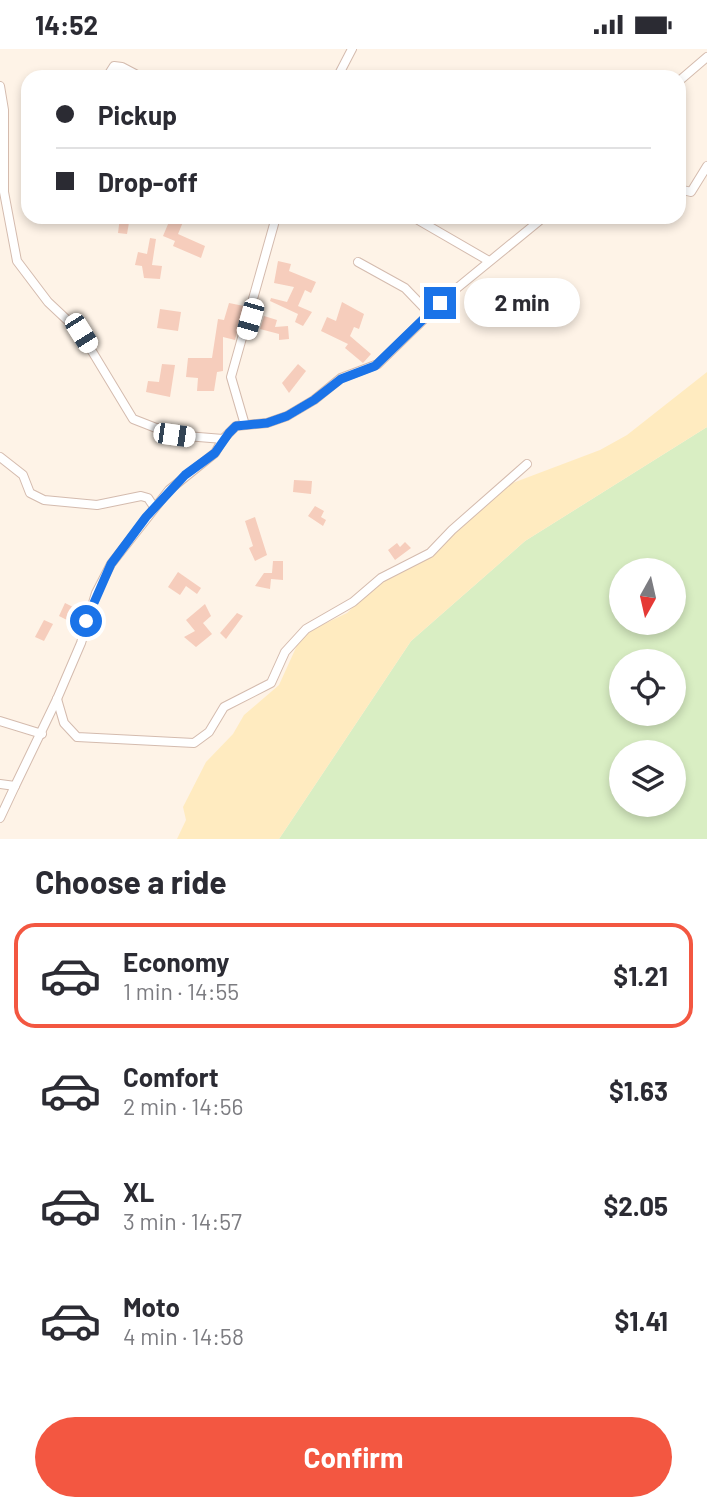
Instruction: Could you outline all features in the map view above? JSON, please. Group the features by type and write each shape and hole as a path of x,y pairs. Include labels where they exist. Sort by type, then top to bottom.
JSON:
{"street":[{"path":"341,70 352,49"},
{"path":"686,75 707,57"},
{"path":"111,70 114,66 128,70"},
{"path":"0,86 4,110 4,192 17,261 48,302 81,333 133,419 174,435 223,439"},
{"path":"686,191 691,192 707,166"},
{"path":"246,425 231,377 274,224"},
{"path":"424,224 489,261"},
{"path":"0,818 42,734 81,643 96,593 111,564 154,507 185,475 215,453 223,439 236,426 267,423 287,416 341,379 375,366 489,261 534,224"},
{"path":"358,262 405,288 430,314"},
{"path":"0,457 23,475 30,493 44,500 97,505 141,496 148,498 154,507"},
{"path":"57,699 64,723 77,737 194,743 209,732 224,707 271,683 285,652 306,629 353,602 381,577 430,553 527,464"},
{"path":"0,721 42,734"},
{"path":"0,784 15,786"}],"green space":[{"path":"707,427 707,839 279,839 411,641 525,541"}],"sand":[{"path":"707,372 707,427 525,541 411,641 279,839 177,839 186,820 183,807 206,762 233,734 244,715 279,685 299,641 309,631 347,613 381,580 411,567 505,486 600,450 627,435"}],"building":[{"path":"119,224 129,224 127,234 118,233"},
{"path":"168,224 182,224 178,234 205,246 201,258 173,246 175,241 163,236"},
{"path":"150,238 156,239 152,265 162,266 160,279 144,278 142,266 135,265 138,252 147,254"},
{"path":"278,261 291,264 289,271 316,282 311,293 305,290 298,306 312,312 303,326 295,322 298,314 270,301 271,298 287,302 294,287 274,283"},
{"path":"342,302 364,314 359,329 354,327 350,336 371,354 363,363 345,348 348,344 321,331 327,317 336,321"},
{"path":"229,303 244,306 235,340 223,337 223,371 217,372 214,391 197,391 198,378 186,377 188,358 212,358 218,319 224,320"},
{"path":"160,309 181,312 178,331 157,328"},
{"path":"264,316 277,320 275,327 288,326 289,339 279,340 279,334 260,329"},
{"path":"162,364 175,365 170,397 146,392 148,381 159,382"},
{"path":"298,364 306,371 289,393 282,383"},
{"path":"294,480 312,481 311,494 293,492"},
{"path":"315,506 324,511 321,517 326,520 323,526 308,516"},
{"path":"255,517 267,555 255,561 249,548 253,546 245,521"},
{"path":"405,542 411,548 395,560 388,550 397,543 400,547"},
{"path":"273,561 283,561 283,580 271,579 270,589 255,586 264,573 272,573"},
{"path":"178,572 201,588 197,594 186,586 180,595 168,587"},
{"path":"65,603 75,608 69,621 59,616"},
{"path":"205,604 211,616 203,623 212,634 196,647 184,637 195,631 186,620"},
{"path":"237,613 243,616 226,639 220,633"},
{"path":"44,620 53,624 44,641 35,637"}],"route":[{"path":"86,621 111,564 146,517 185,475 215,453 223,439 236,426 257,425 287,416 341,379 375,366 440,303"}]}
